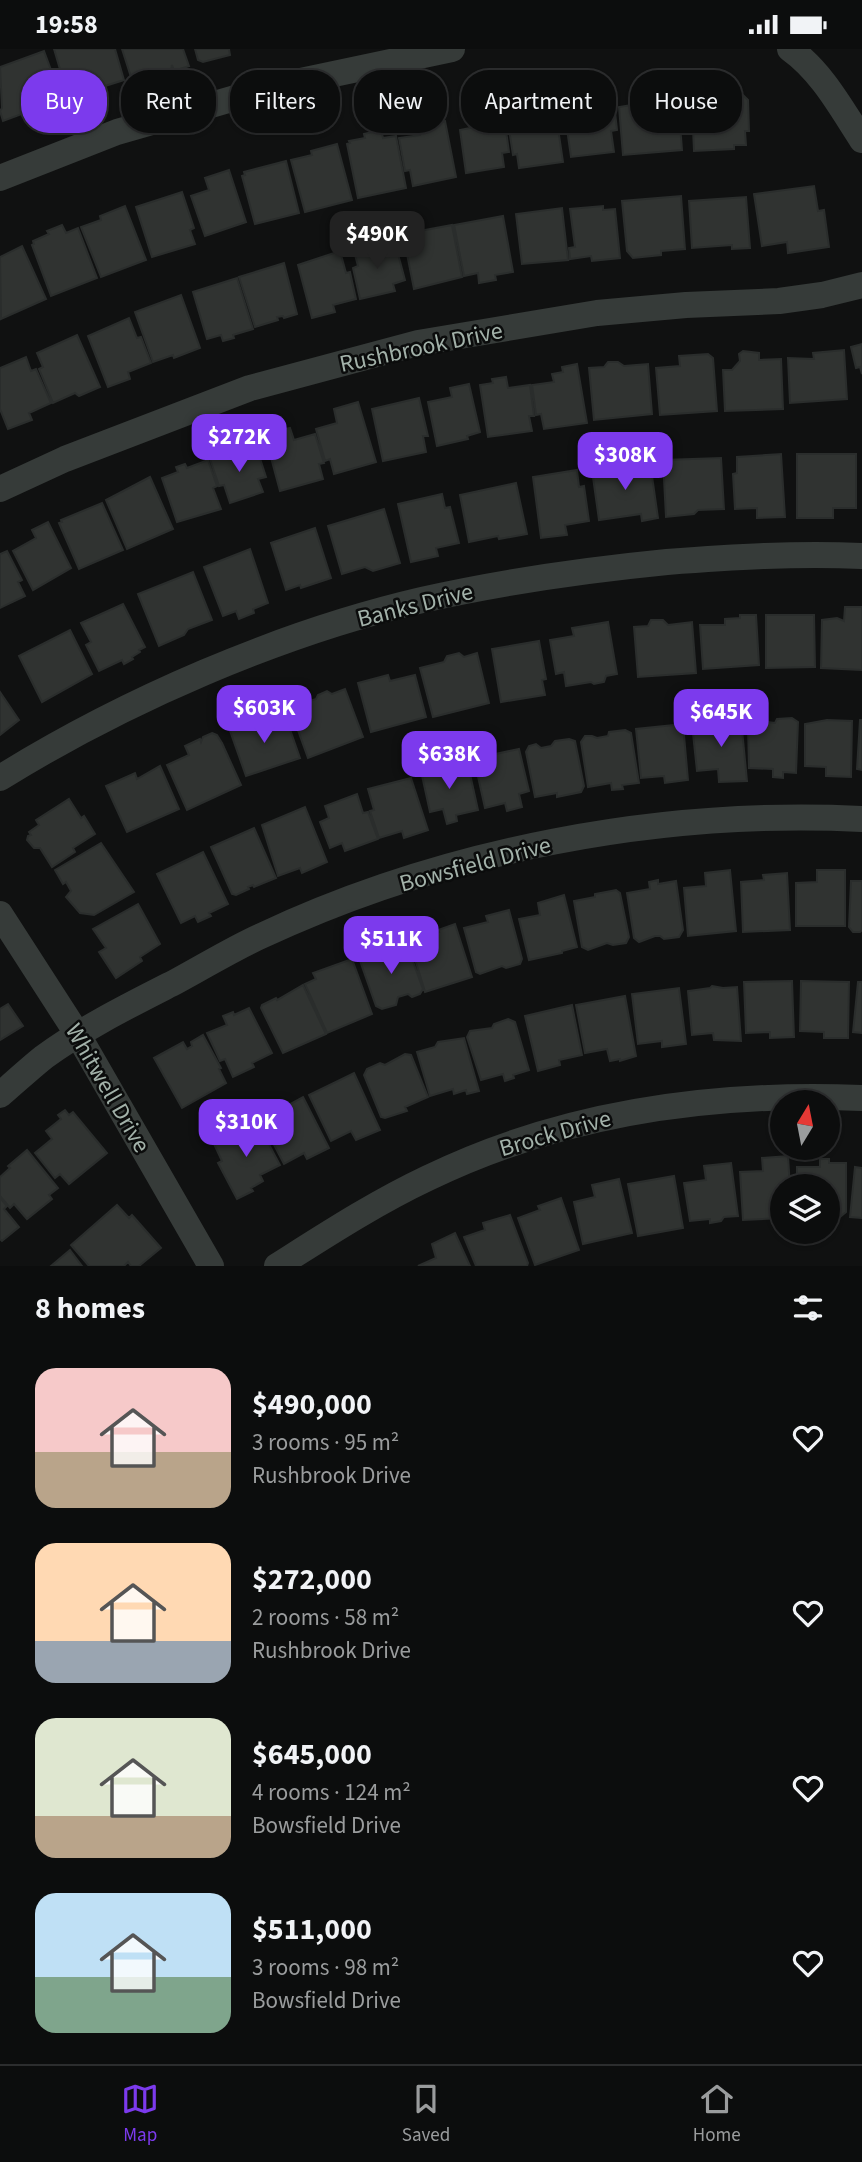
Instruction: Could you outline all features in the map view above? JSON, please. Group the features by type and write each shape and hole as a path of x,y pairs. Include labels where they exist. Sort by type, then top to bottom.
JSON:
{"street":[{"path":"0,178 117,132 277,86 452,49"},
{"path":"790,49 808,63 824,82 862,141"},
{"name":"Rushbrook Drive","path":"0,489 65,459 250,388 418,343 597,313 686,305 779,301 822,295 862,285"},
{"name":"Banks Drive","path":"0,778 128,707 242,658 329,627 421,601 535,579 618,567 808,553 862,556"},
{"name":"Bowsfield Drive","path":"0,1095 44,1057 78,1035 259,936 356,897 444,869 569,839 700,821 771,818 862,819"},
{"name":"Whitwell Drive","path":"0,914 78,1035 211,1266"},
{"name":"Brock Drive","path":"276,1266 344,1224 428,1178 504,1146 563,1126 703,1101 802,1095 862,1098"}],"building":[{"path":"54,49 115,49 121,70 121,81 107,85 107,70 60,70"},
{"path":"122,49 183,49 189,66 177,70 174,70 172,65 171,70 129,70"},
{"path":"195,49 229,49 230,55 203,62 198,60"},
{"path":"44,51 51,70 21,70 21,114 3,121 0,111 0,67"},
{"path":"742,95 748,100 749,131 745,131 746,145 734,145 734,149 694,151 693,133 742,133"},
{"path":"630,105 630,133 681,133 682,150 623,155 619,107"},
{"path":"460,130 461,133 506,133 509,152 502,153 504,167 466,173"},
{"path":"447,131 456,177 413,186 410,170 405,171 399,138"},
{"path":"382,133 383,138 396,136 406,188 358,198 347,144 349,141 365,138 364,134"},
{"path":"510,133 559,133 563,162 519,168 517,154 513,155"},
{"path":"568,133 611,133 614,152 571,157"},
{"path":"337,144 352,200 305,212 291,160 312,155 311,151"},
{"path":"286,161 299,213 255,224 242,176 245,175 244,172"},
{"path":"229,170 246,222 205,236 191,196 209,190 205,178"},
{"path":"814,186 818,211 824,210 829,247 788,253 787,242 762,246 754,194"},
{"path":"182,192 194,228 190,230 195,244 152,257 136,207"},
{"path":"681,196 685,249 661,251 661,255 633,258 627,251 622,201"},
{"path":"746,197 750,248 732,249 732,245 692,248 689,201"},
{"path":"125,206 146,260 101,277 81,227 101,220 100,216"},
{"path":"603,206 603,210 615,209 620,258 592,261 591,256 570,259 569,248 575,247 570,209"},
{"path":"562,208 568,260 522,264 516,214"},
{"path":"503,216 513,272 495,275 496,280 479,283 478,273 464,276 454,225"},
{"path":"62,225 66,233 78,228 97,278 51,296 32,245 33,241 49,234 47,231"},
{"path":"452,225 462,277 414,289 403,234"},
{"path":"387,243 390,256 398,254 405,280 393,284 395,291 360,299 353,268 358,266 354,251"},
{"path":"22,246 46,299 1,319 0,257"},
{"path":"340,251 346,273 350,272 356,299 333,305 335,312 312,318 298,265"},
{"path":"284,263 297,314 277,317 278,320 255,327 239,277"},
{"path":"237,278 253,329 223,341 221,335 207,339 193,292"},
{"path":"181,295 200,348 174,358 173,355 153,362 135,312"},
{"path":"129,318 137,338 141,337 151,363 128,372 130,379 108,387 88,336"},
{"path":"77,335 100,387 79,396 75,393 53,403 39,369 43,367 37,353"},
{"path":"862,344 862,374 860,367 856,368 851,347"},
{"path":"844,350 847,399 790,403 788,358 814,359 813,353"},
{"path":"743,351 759,353 759,360 781,359 783,409 725,411 723,370 732,370 740,361 739,354"},
{"path":"708,354 713,358 717,411 660,415 656,368 680,366 679,356"},
{"path":"26,357 31,371 36,369 51,403 29,413 32,420 8,429 0,409 0,368"},
{"path":"608,362 618,362 624,366 648,364 652,414 594,420 589,368 604,367"},
{"path":"577,364 587,423 544,429 541,414 536,415 532,385 554,382 552,374 563,372 562,367"},
{"path":"506,377 508,388 530,385 534,416 529,416 532,431 488,437 480,385 493,383 492,379"},
{"path":"469,384 480,432 467,436 468,439 437,446 428,402 452,397 450,388"},
{"path":"419,398 428,436 423,436 426,452 383,461 372,409"},
{"path":"358,402 376,462 334,474 330,459 325,461 316,429 337,423 334,409"},
{"path":"290,428 294,440 315,434 324,463 319,464 323,479 280,491 266,439 278,436 277,431"},
{"path":"242,449 244,454 257,449 266,477 258,479 263,492 230,503 224,485 219,486 210,459"},
{"path":"781,454 785,517 757,518 757,508 735,509 733,474 737,473 737,457"},
{"path":"797,454 856,454 856,508 833,508 833,518 797,518"},
{"path":"721,458 724,509 698,510 694,514 666,517 663,460"},
{"path":"208,460 217,486 213,488 221,509 177,522 162,478 178,472 176,467 185,464 187,468"},
{"path":"650,462 658,518 642,521 641,514 599,520 592,470"},
{"path":"577,470 579,487 584,486 589,521 565,525 567,535 541,538 533,477"},
{"path":"150,477 173,529 127,549 106,500"},
{"path":"516,483 527,534 469,542 460,495"},
{"path":"442,494 445,508 450,507 459,543 436,548 438,556 411,562 398,504"},
{"path":"102,503 123,550 79,569 59,523"},
{"path":"384,509 400,563 373,571 365,567 342,574 328,526"},
{"path":"48,522 71,568 33,590 13,551 36,538 32,530"},
{"path":"315,528 331,578 286,590 271,543"},
{"path":"250,549 268,603 239,619 236,611 223,616 204,567"},
{"path":"7,551 22,580 18,582 25,596 0,608 0,554"},
{"path":"193,572 212,620 188,629 184,635 159,646 138,594"},
{"path":"123,604 145,647 124,664 122,660 99,671 86,645 91,642 81,623"},
{"path":"845,607 862,607 862,670 821,668 822,620 837,618 844,621"},
{"path":"740,615 756,615 759,665 703,669 700,625 725,625 725,619 740,618"},
{"path":"766,615 814,615 815,667 766,668"},
{"path":"651,620 663,620 668,625 692,622 696,673 638,677 634,627 648,626"},
{"path":"608,622 617,674 606,676 604,682 566,686 564,672 556,674 550,640 574,636 572,628"},
{"path":"70,630 92,674 42,702 19,656"},
{"path":"539,641 546,679 542,680 545,695 501,702 492,649"},
{"path":"459,653 464,657 477,653 489,703 433,717 420,668 444,662 447,656"},
{"path":"388,675 390,681 415,675 426,717 371,732 358,683"},
{"path":"345,689 363,737 308,758 290,708 316,699 327,691 332,694"},
{"path":"0,692 19,720 0,735"},
{"path":"285,715 300,758 246,776 229,728 244,723 246,727 260,722 261,724"},
{"path":"792,718 798,722 796,773 783,772 783,778 773,777 773,769 749,768 748,725 751,720 775,723 777,719"},
{"path":"741,719 747,781 719,782 718,769 697,771 692,724"},
{"path":"827,720 852,721 851,777 826,776 826,767 805,766 805,724"},
{"path":"862,720 862,770 857,769"},
{"path":"683,724 688,780 665,783 664,776 641,778 636,729"},
{"path":"625,730 631,733 639,783 622,785 623,789 612,790 611,783 588,787 581,742 585,736 597,738 608,736 609,732"},
{"path":"212,733 217,735 222,743 241,785 187,810 167,765 189,755 185,746 200,739 201,742 203,737"},
{"path":"555,741 575,741 584,786 581,792 557,797 557,793 535,797 526,752 529,746 536,744 541,748 551,746"},
{"path":"519,749 529,791 519,794 522,807 507,811 505,803 485,808 477,772 485,770 481,757"},
{"path":"459,763 462,776 470,774 478,810 456,815 457,821 447,824 443,809 430,812 421,771"},
{"path":"160,766 179,809 127,832 106,786 135,773 137,779"},
{"path":"411,778 428,830 404,838 402,831 379,838 370,811 374,810 368,789"},
{"path":"357,794 363,813 368,812 378,839 345,851 342,843 330,848 320,822 329,818 325,806"},
{"path":"69,799 95,834 73,848 75,852 52,867 40,848 34,848 27,840 31,835 29,832 39,825 36,820"},
{"path":"305,807 327,862 302,873 300,868 278,876 262,825"},
{"path":"254,828 276,878 248,887 249,889 236,895 232,894 211,847"},
{"path":"101,843 134,892 94,915 80,913 66,897 71,891 66,882 63,884 55,870"},
{"path":"203,852 228,904 198,922 195,916 181,923 157,874"},
{"path":"730,870 736,931 688,936 684,888 706,886 705,873"},
{"path":"817,870 845,870 845,926 796,926 796,883 817,882"},
{"path":"787,873 790,930 743,932 741,882 764,880 763,875"},
{"path":"658,880 658,884 676,881 683,930 679,937 664,939 655,936 639,942 634,938 627,893 650,889 649,882"},
{"path":"851,881 862,881 860,932 853,932 849,927"},
{"path":"616,890 620,893 629,937 626,943 607,943 588,950 582,947 574,901"},
{"path":"564,895 577,947 529,960 519,919 540,915 538,903"},
{"path":"138,904 160,944 140,957 142,961 116,978 99,952 106,948 93,929"},
{"path":"509,910 522,959 520,964 506,968 502,966 480,974 476,972 464,928 488,922 486,916"},
{"path":"455,924 472,977 425,992 411,946 433,940 431,935"},
{"path":"383,945 386,953 407,945 423,989 420,994 412,997 408,994 398,997 396,1005 382,1009 376,1006 359,958 377,952 376,948"},
{"path":"352,959 372,1014 327,1033 305,984 316,979 313,973"},
{"path":"792,981 794,1037 770,1038 770,1032 746,1033 744,982"},
{"path":"801,981 849,982 848,1038 824,1038 824,1032 800,1031"},
{"path":"858,982 862,982 862,1033 853,1032"},
{"path":"303,985 326,1034 283,1053 261,1008 262,1005"},
{"path":"712,986 737,987 741,1041 714,1040 713,1033 692,1035 688,991"},
{"path":"679,988 686,1044 662,1047 662,1041 638,1044 632,994"},
{"path":"625,996 636,1056 610,1061 607,1049 585,1053 576,1005"},
{"path":"8,1004 23,1026 0,1040 0,1009"},
{"path":"572,1005 582,1055 559,1060 560,1065 538,1071 525,1016"},
{"path":"249,1008 272,1053 252,1063 254,1067 233,1077 225,1059 220,1061 207,1033 227,1025 223,1016 233,1012 234,1015"},
{"path":"508,1019 515,1022 529,1070 513,1075 514,1078 505,1081 503,1074 481,1080 467,1037 470,1031 492,1028 494,1024"},
{"path":"203,1035 226,1083 182,1108 154,1058 183,1042 187,1049 192,1046 191,1042"},
{"path":"464,1038 479,1091 467,1094 466,1090 454,1094 453,1089 430,1096 417,1052 435,1047 438,1042"},
{"path":"405,1054 411,1055 428,1097 405,1107 407,1111 381,1117 364,1075 367,1069 380,1063 385,1065"},
{"path":"354,1073 380,1130 356,1140 351,1131 331,1141 309,1095"},
{"path":"303,1097 329,1148 307,1159 304,1153 284,1164 261,1120"},
{"path":"65,1110 69,1115 73,1112 107,1153 69,1184 60,1174 55,1178 35,1153 52,1139 46,1131 61,1119 58,1115"},
{"path":"257,1122 280,1165 260,1175 263,1181 251,1188 253,1191 237,1199 218,1163 222,1161 214,1144 239,1131 238,1129"},
{"path":"27,1150 58,1188 49,1195 52,1199 27,1219 14,1204 10,1208 0,1196 0,1177 10,1168 8,1166"},
{"path":"762,1158 788,1160 789,1174 770,1174 770,1219 743,1220 740,1172 763,1171"},
{"path":"820,1160 846,1163 846,1212 840,1217 840,1174 797,1174 797,1167 820,1167"},
{"path":"731,1163 738,1216 724,1217 721,1221 710,1223 710,1219 690,1221 684,1183 706,1180 704,1166"},
{"path":"855,1167 862,1168 862,1218 850,1217"},
{"path":"674,1176 683,1228 638,1236 628,1184"},
{"path":"619,1179 632,1233 583,1244 574,1202 595,1197 592,1185"},
{"path":"0,1198 7,1206 4,1209 19,1227 2,1241 0,1239"},
{"path":"561,1198 579,1250 535,1265 518,1218 540,1210 538,1206"},
{"path":"117,1205 129,1218 132,1215 161,1248 139,1266 131,1266 128,1262 124,1266 89,1266 71,1245"},
{"path":"510,1215 527,1266 476,1266 464,1237 485,1230 483,1223"},
{"path":"455,1233 470,1266 418,1266 436,1258 432,1244"},
{"path":"70,1250 82,1266 51,1266"}]}
